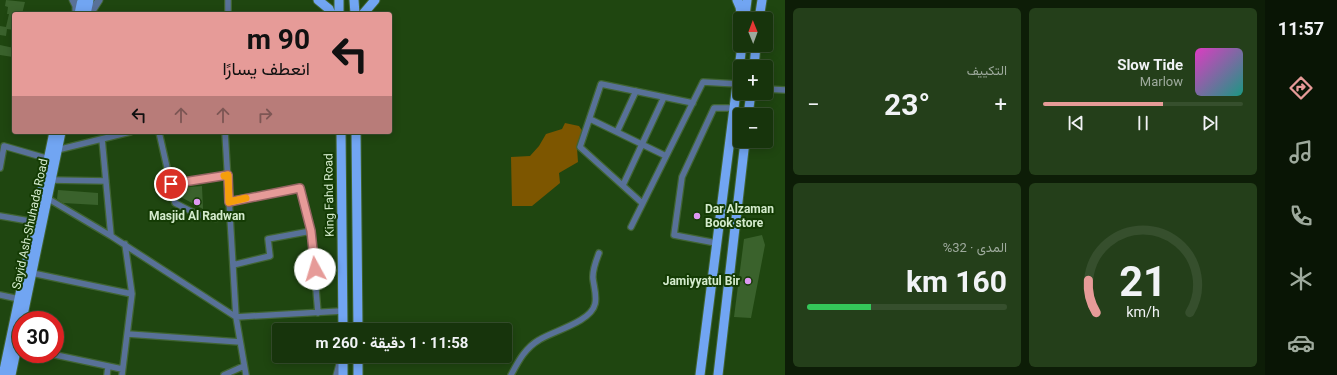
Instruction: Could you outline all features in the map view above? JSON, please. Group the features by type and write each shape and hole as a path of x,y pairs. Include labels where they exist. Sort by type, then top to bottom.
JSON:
{"main road":[{"path":"79,12 82,0"},
{"path":"86,12 89,0"},
{"path":"318,0 329,9 330,12"},
{"path":"339,0 339,12"},
{"path":"354,0 355,12"},
{"path":"365,12 375,0"},
{"path":"737,0 742,12"},
{"path":"745,12 747,0"},
{"path":"760,12 762,0"},
{"path":"762,12 768,0"},
{"path":"735,108 736,100"},
{"path":"700,375 716,243 733,122"},
{"name":"Sayid Ash-Shuhada Road","path":"3,375 54,134"},
{"name":"Sayid Ash-Shuhada Road","path":"24,311 61,134"},
{"name":"King Fahd Road","path":"340,134 343,323"},
{"path":"356,134 358,323"},
{"path":"718,375 744,148"},
{"path":"11,375 14,363"},
{"path":"342,363 343,375"},
{"path":"358,363 358,375"}],"street":[{"path":"73,0 78,12"},
{"path":"91,12 99,0"},
{"path":"228,0 228,12"},
{"path":"631,227 703,82 733,84"},
{"path":"642,203 580,147 601,84 693,103"},
{"path":"773,89 785,90"},
{"path":"617,132 636,91"},
{"path":"623,185 664,97"},
{"path":"716,243 674,235 682,177 714,108 733,108"},
{"path":"590,119 666,156"},
{"path":"57,150 102,139 112,134"},
{"path":"159,134 175,203 205,218 223,218 230,215"},
{"path":"225,134 236,317 246,375"},
{"path":"102,139 111,236"},
{"path":"0,168 2,149 4,146 49,159"},
{"path":"171,184 228,175"},
{"path":"51,180 106,181"},
{"path":"229,202 300,188 311,231 318,313"},
{"path":"47,198 125,244 236,317 342,311"},
{"path":"0,216 36,222"},
{"path":"233,265 270,256 268,239 311,231"},
{"path":"122,375 132,294 125,244"},
{"path":"510,375 523,354 531,346 539,340 578,321 592,309 595,304 593,269 598,253"},
{"path":"32,272 132,294"},
{"path":"0,295 19,299"},
{"path":"128,334 240,342"},
{"path":"64,357 122,368"},
{"path":"337,375 340,363"},
{"path":"107,375 108,366"},
{"path":"224,375 244,366"}],"shaded area":[{"path":"565,123 579,126 583,132 577,148 578,162 559,173 560,183 532,206 512,206 511,157 530,156 539,146 546,134 562,129"}],"building":[{"path":"6,0 25,2 22,12 12,12 12,30 7,29 6,36 0,35 0,26 6,27 9,14 7,14 8,7 5,6"},
{"path":"0,45 12,48 12,57 0,55"},
{"name":"Masjid Al Radwan","path":"202,186 203,209 179,196 176,188"},
{"path":"58,190 98,193 98,205 63,203 57,199"},
{"name":"Jamiyyatul Bir","path":"762,235 765,245 751,318 734,317 744,239"}],"slow traffic":[{"path":"224,176 228,175 229,202 246,198"}],"place":[{"name":"Masjid Al Radwan","path":"197,202"},
{"name":"Dar Alzaman Book store","path":"697,216"},
{"name":"Jamiyyatul Bir","path":"748,281"}],"route":[{"path":"171,184 228,175 229,202 300,188 311,231 315,269"}]}
